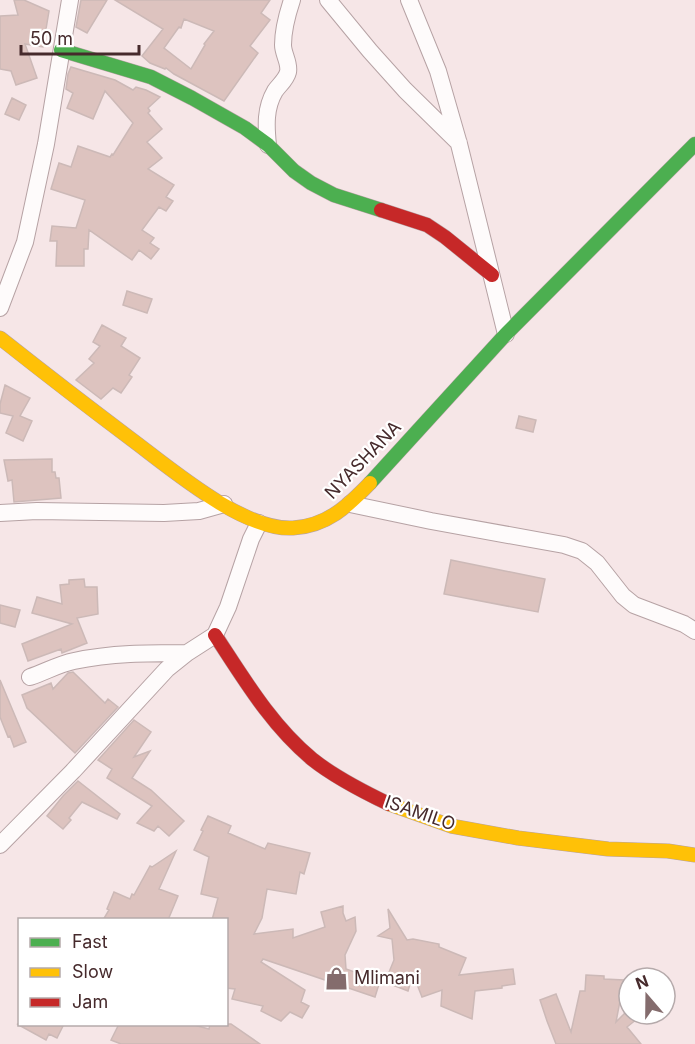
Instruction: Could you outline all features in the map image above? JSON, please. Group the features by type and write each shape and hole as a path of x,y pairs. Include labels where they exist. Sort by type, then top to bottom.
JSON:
{"street":[{"path":"0,308 25,242 46,144 70,0"},
{"path":"268,145 266,121 268,107 271,97 288,72 283,44 292,0"},
{"path":"328,0 405,90 459,144"},
{"path":"409,0 438,72 459,144 506,334"},
{"path":"61,50 151,77 245,128 311,183 334,195 427,225 492,275"},
{"name":"NYASHANA","path":"0,338 126,437 208,496 259,523 282,528 304,527 333,516 350,504 506,334 695,144"},
{"path":"0,513 37,511 164,513 199,511 224,504"},
{"path":"350,504 431,521 564,544 582,551 597,563 623,596 634,605 684,624 695,631"},
{"path":"0,845 167,669 215,635 228,607 251,539 259,523"},
{"name":"ISAMILO","path":"215,635 265,710 286,734 313,760 387,803 451,826 518,838 608,849 668,851 695,855"},
{"path":"30,677 72,662 108,655 187,653"}],"building":[{"path":"14,0 24,0 49,11 43,47 25,44 37,78 16,85 11,71 0,69 0,16 18,15"},
{"path":"81,0 107,0 87,33 76,27"},
{"path":"115,0 270,0 261,13 270,20 250,46 258,53 224,101 166,68 150,63 142,56 163,29","holes":["184,19 214,31 204,44 191,69 164,48 179,27 181,28"]},
{"path":"71,67 115,80 133,90 136,87 146,90 160,97 148,108 150,111 148,113 162,129 147,142 162,158 148,169 174,185 166,197 173,201 166,211 159,207 142,230 154,238 150,243 159,249 151,259 139,250 132,260 89,230 88,249 84,249 84,266 56,266 57,241 50,241 52,226 76,228 85,200 51,189 59,163 71,167 78,146 110,157 133,123 105,91 93,119 67,108 73,93 66,89"},
{"path":"12,98 26,105 19,120 5,114"},
{"path":"127,291 152,299 147,313 123,305"},
{"path":"102,325 126,338 121,346 140,358 129,375 132,377 121,393 113,388 101,399 76,380 94,363 89,359 100,346 93,342"},
{"path":"5,385 30,398 20,416 32,421 23,441 6,433 13,416 0,413"},
{"path":"519,416 536,420 533,432 516,428"},
{"path":"52,459 52,472 55,472 56,478 59,478 61,498 14,502 12,480 8,481 4,460"},
{"path":"451,560 545,579 538,612 444,594"},
{"path":"84,579 85,587 97,587 98,614 77,618 87,643 62,653 61,649 28,661 22,644 72,624 32,613 37,597 62,604 60,585 69,584 69,580"},
{"path":"0,605 20,610 15,627 0,623"},
{"path":"73,672 105,703 108,699 118,707 75,753 27,708 22,695 51,683 53,689 68,673"},
{"path":"0,680 26,742 14,747 0,717"},
{"path":"134,720 151,732 134,757 150,751 132,778 151,790 184,821 169,836 158,826 154,831 137,823 152,806 107,778 112,769 98,760"},
{"path":"78,781 120,814 117,819 82,802 63,829 47,816"},
{"path":"208,816 231,826 228,833 265,849 268,843 310,853 304,874 300,872 296,894 267,889 262,918 254,934 293,929 293,938 325,927 321,912 343,906 346,921 355,917 356,931 345,955 346,969 380,981 375,997 263,959 261,962 305,990 301,1002 309,1006 302,1018 290,1012 281,1021 261,1011 263,1006 232,999 235,989 228,988 228,918 213,918 218,898 201,894 209,857 194,850 203,831 201,830"},
{"path":"176,851 159,889 178,896 169,918 104,918 114,892 130,899 150,866 152,867"},
{"path":"388,909 407,940 439,944 439,947 466,958 459,975 513,969 515,984 475,991 472,1019 441,1006 442,990 422,997 413,974 408,991 385,982 394,960 392,939 378,936 390,928"},
{"path":"586,975 617,980 617,1026 628,1026 641,1044 556,1044 540,1000 556,994 571,1032 580,991 585,991"},
{"path":"231,1024 260,1044 121,1044 111,1040 118,1026 198,1026 209,1029 210,1026"},
{"path":"21,1026 63,1026 57,1038 49,1034 46,1040"}],"traffic: fast":[{"path":"61,50 151,77 245,128 311,183 334,195 381,210"},
{"path":"370,483 506,334 695,144"}],"traffic: slow":[{"path":"0,338 186,481 230,509 252,519 273,526 293,528 316,523 327,519 345,507 370,483"},
{"path":"389,804 451,826 518,838 608,849 668,851 695,855"}],"traffic: jam":[{"path":"381,210 427,225 492,275"},
{"path":"215,635 259,701 297,746 329,771 389,804"}],"place":[{"name":"Mlimani","path":"336,978"}]}
